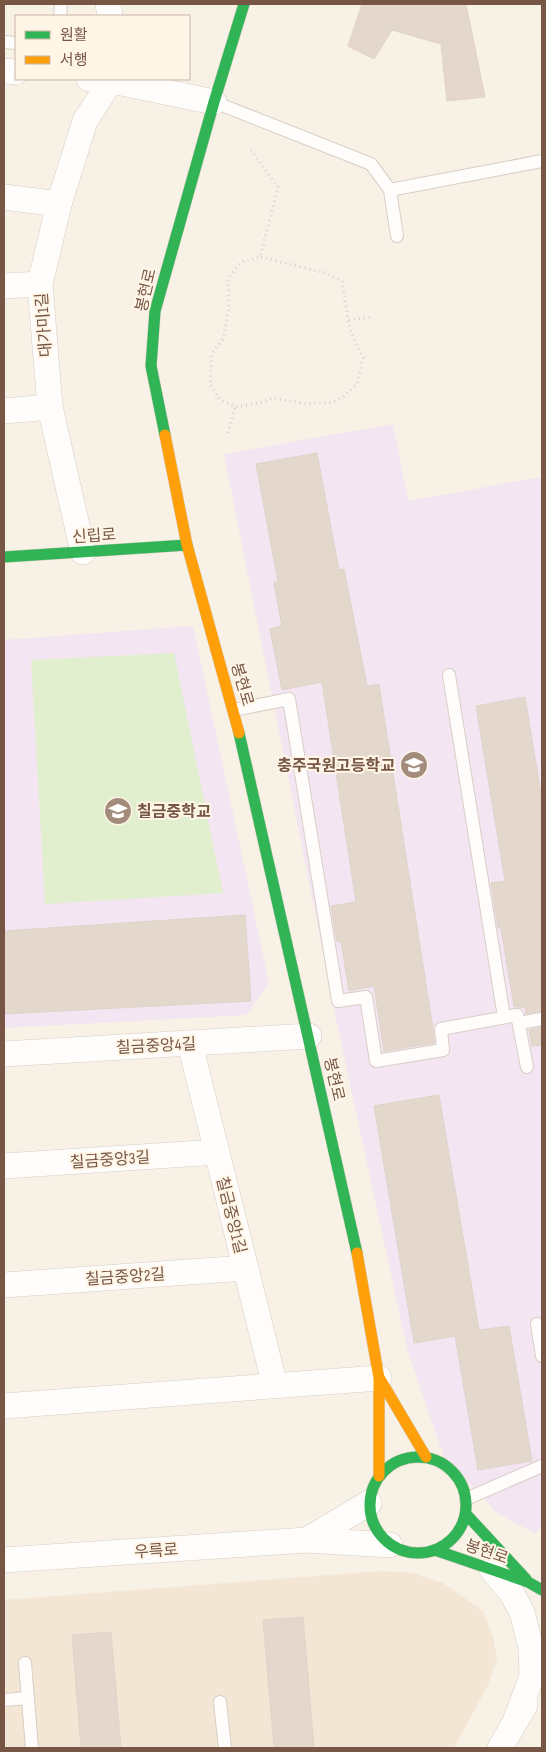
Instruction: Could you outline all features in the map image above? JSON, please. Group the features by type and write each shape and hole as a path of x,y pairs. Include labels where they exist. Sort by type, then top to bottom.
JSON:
{"street":[{"name":"봉현로","path":"244,4 154,311 151,366 187,545 234,710 357,1253 379,1378 380,1476"},
{"name":"대가미1길","path":"83,552 50,407 40,284 59,204 85,121 104,80"},
{"path":"109,80 214,102"},
{"path":"4,197 59,204"},
{"path":"4,286 40,284"},
{"path":"4,410 50,407"},
{"name":"신립로","path":"4,557 187,545"},
{"name":"칠금중앙4길","path":"4,1054 309,1036"},
{"name":"칠금중앙1길","path":"190,1044 275,1386"},
{"name":"칠금중앙3길","path":"4,1166 217,1152"},
{"name":"칠금중앙2길","path":"4,1285 246,1268"},
{"name":"봉현로","path":"379,1378 426,1457"},
{"path":"4,1406 379,1378"},
{"path":"426,1457 441,1462 453,1471 462,1484 466,1499 466,1514 460,1529 450,1542 436,1550 420,1554 404,1552 390,1545 379,1534 372,1519 369,1503 372,1489 389,1466 400,1460 426,1457"},
{"name":"우륵로","path":"307,1540 369,1503"},
{"name":"봉현로","path":"466,1514 528,1582"},
{"name":"우륵로","path":"4,1560 307,1540 390,1545"},
{"name":"봉현로","path":"436,1550 528,1582 542,1590"},
{"path":"492,1570 511,1592 522,1612 531,1648 532,1676 516,1719"},
{"path":"500,1748 542,1677"}],"lane":[{"path":"214,102 371,164 390,190 397,236"},
{"path":"390,190 542,161"},
{"path":"449,675 504,1017"},
{"path":"234,710 289,699 338,1001 366,997 376,1061 443,1050 441,1029 517,1015 527,1067"},
{"path":"519,1024 542,1019"},
{"path":"537,1324 542,1356"},
{"path":"466,1499 542,1466"},
{"path":"25,1664 32,1748"},
{"path":"4,1700 28,1698"},
{"path":"220,1702 224,1748"}],"path":[{"path":"251,150 278,187 260,257"},
{"path":"260,257 326,273 342,281 349,320 350,330 363,358 357,384 343,397 333,402 307,404 273,398 260,403 235,407 220,400 210,384 212,354 223,339 229,307 228,279 241,262 260,257"},
{"path":"349,320 373,316"},
{"path":"228,433 235,407"}],"shaded area":[{"name":"충주국원고등학교","path":"393,424 408,501 542,477 542,1527 534,1533 497,1513 444,1457 407,1348 338,1028 224,454"},
{"name":"칠금중학교","path":"193,626 269,983 246,1015 4,1028 4,640"},
{"path":"382,1571 413,1573 443,1583 483,1611 493,1637 497,1659 488,1685 454,1748 4,1748 4,1600"}],"green space":[{"path":"174,653 223,893 45,904 31,660"}],"building":[{"path":"362,4 466,4 485,97 447,101 441,44 392,30 374,59 348,46"},
{"path":"317,453 339,570 344,569 367,686 379,684 433,1029 434,1043 384,1051 374,986 349,991 341,941 337,942 331,906 356,902 322,682 282,690 270,629 282,626 274,583 278,582 256,464"},
{"path":"525,697 542,800 542,1011 526,1014 525,1007 514,1007 501,928 498,928 491,883 505,881 476,706"},
{"path":"245,915 251,1001 4,1014 4,931"},
{"path":"542,1027 542,1045 532,1046 529,1030"},
{"path":"439,1095 479,1330 509,1326 532,1461 478,1470 455,1336 414,1343 374,1106"},
{"path":"303,1617 314,1748 274,1748 263,1620"},
{"path":"111,1632 121,1748 81,1748 72,1635"}],"traffic: fast":[{"path":"165,435 151,366 155,311 214,102 244,4"},
{"path":"4,557 187,545"},
{"path":"239,733 357,1253"},
{"path":"418,1457 436,1461 452,1471 462,1487 466,1505 462,1523 452,1539 436,1549 418,1553 400,1549 384,1539 374,1523 370,1505 374,1487 384,1471 400,1461 418,1457"},
{"path":"466,1514 526,1579"},
{"path":"435,1550 528,1582 542,1590"}],"traffic: slow":[{"path":"165,435 187,545 239,733"},
{"path":"357,1253 379,1378 379,1476"},
{"path":"380,1379 426,1457"}],"place":[{"name":"충주국원고등학교","path":"414,765"},
{"name":"칠금중학교","path":"118,811"}]}
